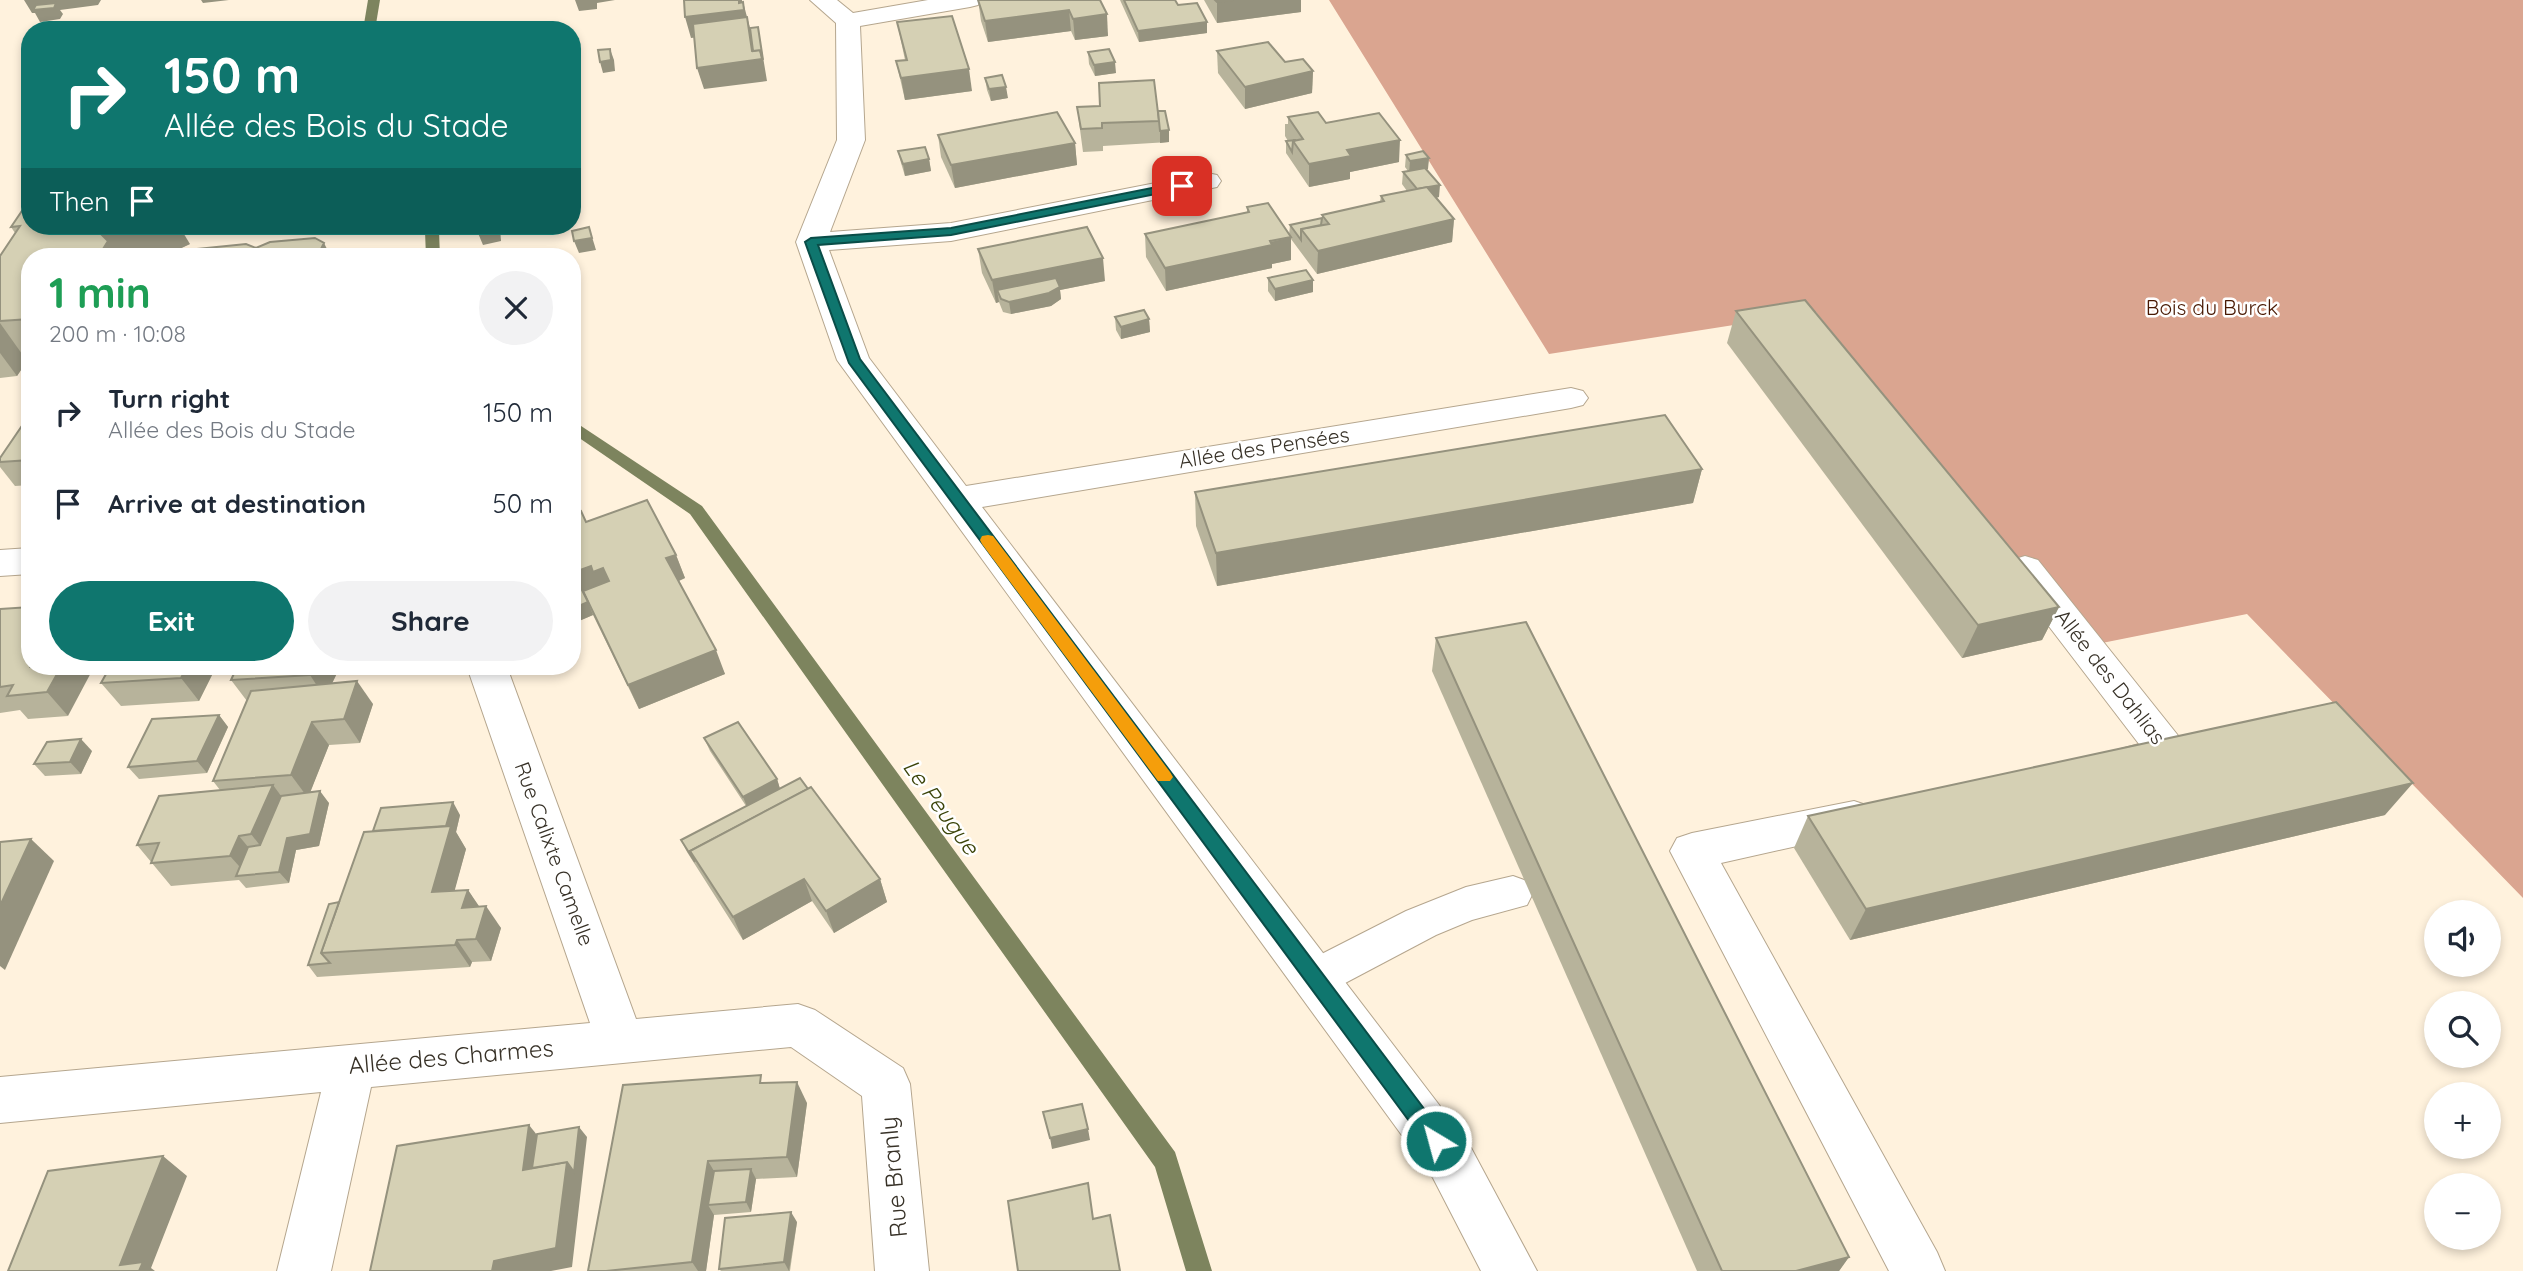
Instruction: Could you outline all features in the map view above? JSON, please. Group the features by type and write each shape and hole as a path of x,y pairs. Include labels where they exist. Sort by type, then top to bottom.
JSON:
{"street":[{"path":"822,0 848,21 970,0"},
{"path":"848,21 851,140 811,242 853,360 1451,1161 1510,1271"},
{"path":"811,242 951,232 1208,181"},
{"name":"Allée des Pensées","path":"957,499 1571,398"},
{"name":"Allée des Dahlias","path":"2002,541 2087,646 2169,754 2101,768"},
{"path":"0,563 21,562"},
{"name":"Rue Calixte Camelle","path":"490,675 620,1041"},
{"path":"1897,809 1692,851 1918,1271"},
{"name":"Allée des Charmes","path":"0,1100 798,1025 886,1084"},
{"path":"304,1271 352,1065"},
{"name":"Rue Branly","path":"886,1084 902,1271"}],"lane":[{"path":"1315,978 1421,923 1466,904 1513,892"}],"green space":[{"name":"Bois du Burck","path":"1329,0 2523,0 2523,898 2247,614 2087,646 1816,312 1549,354"}],"building":[{"path":"684,0 739,0 739,3 743,2 744,10 685,17"},
{"path":"978,0 1100,0 1107,14 1073,19 1069,10 985,21"},
{"path":"1124,0 1175,0 1178,5 1197,3 1207,22 1138,31"},
{"path":"56,3 54,8 33,10 36,5"},
{"path":"952,16 969,69 901,78 896,61 907,60 897,22"},
{"path":"747,17 752,51 760,50 762,59 697,68 693,24"},
{"path":"758,27 763,60 760,50 753,51 750,28"},
{"path":"1268,42 1285,62 1303,59 1313,71 1245,87 1217,51"},
{"path":"610,49 611,60 600,62 598,50"},
{"path":"1109,49 1115,62 1094,65 1088,52"},
{"path":"1002,75 1006,87 989,89 985,78"},
{"path":"1154,80 1159,121 1102,123 1102,128 1081,129 1077,107 1100,106 1099,83"},
{"path":"1158,111 1165,111 1169,130 1160,131"},
{"path":"1057,112 1075,143 951,165 938,135"},
{"path":"1318,112 1326,123 1379,113 1400,140 1347,150 1351,156 1309,164 1293,141 1303,139 1288,117"},
{"path":"1296,140 1293,141 1292,152 1286,141"},
{"path":"925,147 929,159 903,164 898,151"},
{"path":"1423,151 1429,158 1410,161 1406,155"},
{"path":"1425,168 1440,185 1417,189 1403,172"},
{"path":"1427,187 1454,219 1318,251 1301,229 1329,224 1322,215 1384,201 1381,196"},
{"path":"1268,203 1291,237 1270,241 1272,245 1165,268 1145,234 1249,212 1247,207"},
{"path":"21,212 21,235 102,235 108,241 104,248 21,248 21,320 0,321 0,256 20,226 11,227"},
{"path":"1322,218 1321,225 1301,229 1301,240 1290,225"},
{"path":"589,227 592,238 574,241 573,235 581,235 581,229"},
{"path":"1087,227 1103,258 992,280 978,249"},
{"path":"315,238 324,243 322,248 256,248 270,242"},
{"path":"246,244 256,248 207,248"},
{"path":"1306,270 1313,280 1275,289 1268,278"},
{"path":"1056,278 1060,287 1049,293 1009,302 1001,299 997,290"},
{"path":"1805,300 2059,607 1978,625 1736,311"},
{"path":"1144,310 1149,319 1121,327 1115,317"},
{"path":"1665,415 1702,469 1216,553 1195,492"},
{"path":"21,427 21,461 0,462"},
{"path":"647,500 676,555 666,558 716,650 628,685 583,591 609,581 603,568 593,572 591,566 581,570 581,511 586,522"},
{"path":"581,588 588,602 581,605"},
{"path":"21,608 21,675 57,675 47,692 7,696 13,685 0,687 0,609"},
{"path":"1526,622 1849,1257 1796,1271 1722,1271 1436,638"},
{"path":"106,675 183,675 181,678 101,683"},
{"path":"233,675 310,675 231,680"},
{"path":"357,681 344,719 312,722 291,775 213,781 251,691"},
{"path":"2336,702 2413,783 1866,909 1808,816"},
{"path":"219,715 197,761 128,767 152,719"},
{"path":"738,722 777,779 743,797 704,738"},
{"path":"81,739 70,762 34,764 47,742"},
{"path":"800,778 808,789 690,851 695,862 681,840"},
{"path":"273,785 251,834 239,836 230,856 151,863 159,843 137,845 159,796"},
{"path":"811,787 880,879 826,911 804,879 733,917 690,851"},
{"path":"320,791 310,834 287,838 279,872 236,876 248,847 260,845 281,796"},
{"path":"453,802 446,826 373,831 381,808"},
{"path":"451,826 432,892 468,890 462,908 486,906 476,939 457,940 455,945 321,953 364,832"},
{"path":"31,839 0,906 0,842"},
{"path":"339,902 321,953 330,963 308,965 329,904"},
{"path":"761,1075 760,1083 797,1082 787,1157 708,1161 692,1262 588,1271 623,1085"},
{"path":"1082,1104 1088,1129 1050,1138 1043,1112"},
{"path":"529,1125 523,1170 567,1162 556,1248 494,1261 492,1271 370,1271 397,1146"},
{"path":"579,1127 574,1172 567,1162 532,1168 537,1134"},
{"path":"163,1156 120,1265 143,1262 139,1271 8,1271 48,1171"},
{"path":"751,1169 746,1202 708,1205 714,1171"},
{"path":"1088,1183 1093,1219 1110,1215 1120,1271 1018,1271 1008,1201"},
{"path":"791,1212 784,1262 719,1269 725,1218"}],"waterway":[{"name":"Le Peugue","path":"370,21 374,0"},
{"name":"Le Peugue","path":"432,235 433,248"},
{"name":"Le Peugue","path":"581,431 696,510 1166,1161 1199,1271"}],"slow traffic":[{"path":"988,540 1164,777"}],"route":[{"path":"1182,186 951,232 811,242 853,360 1436,1141"}]}
